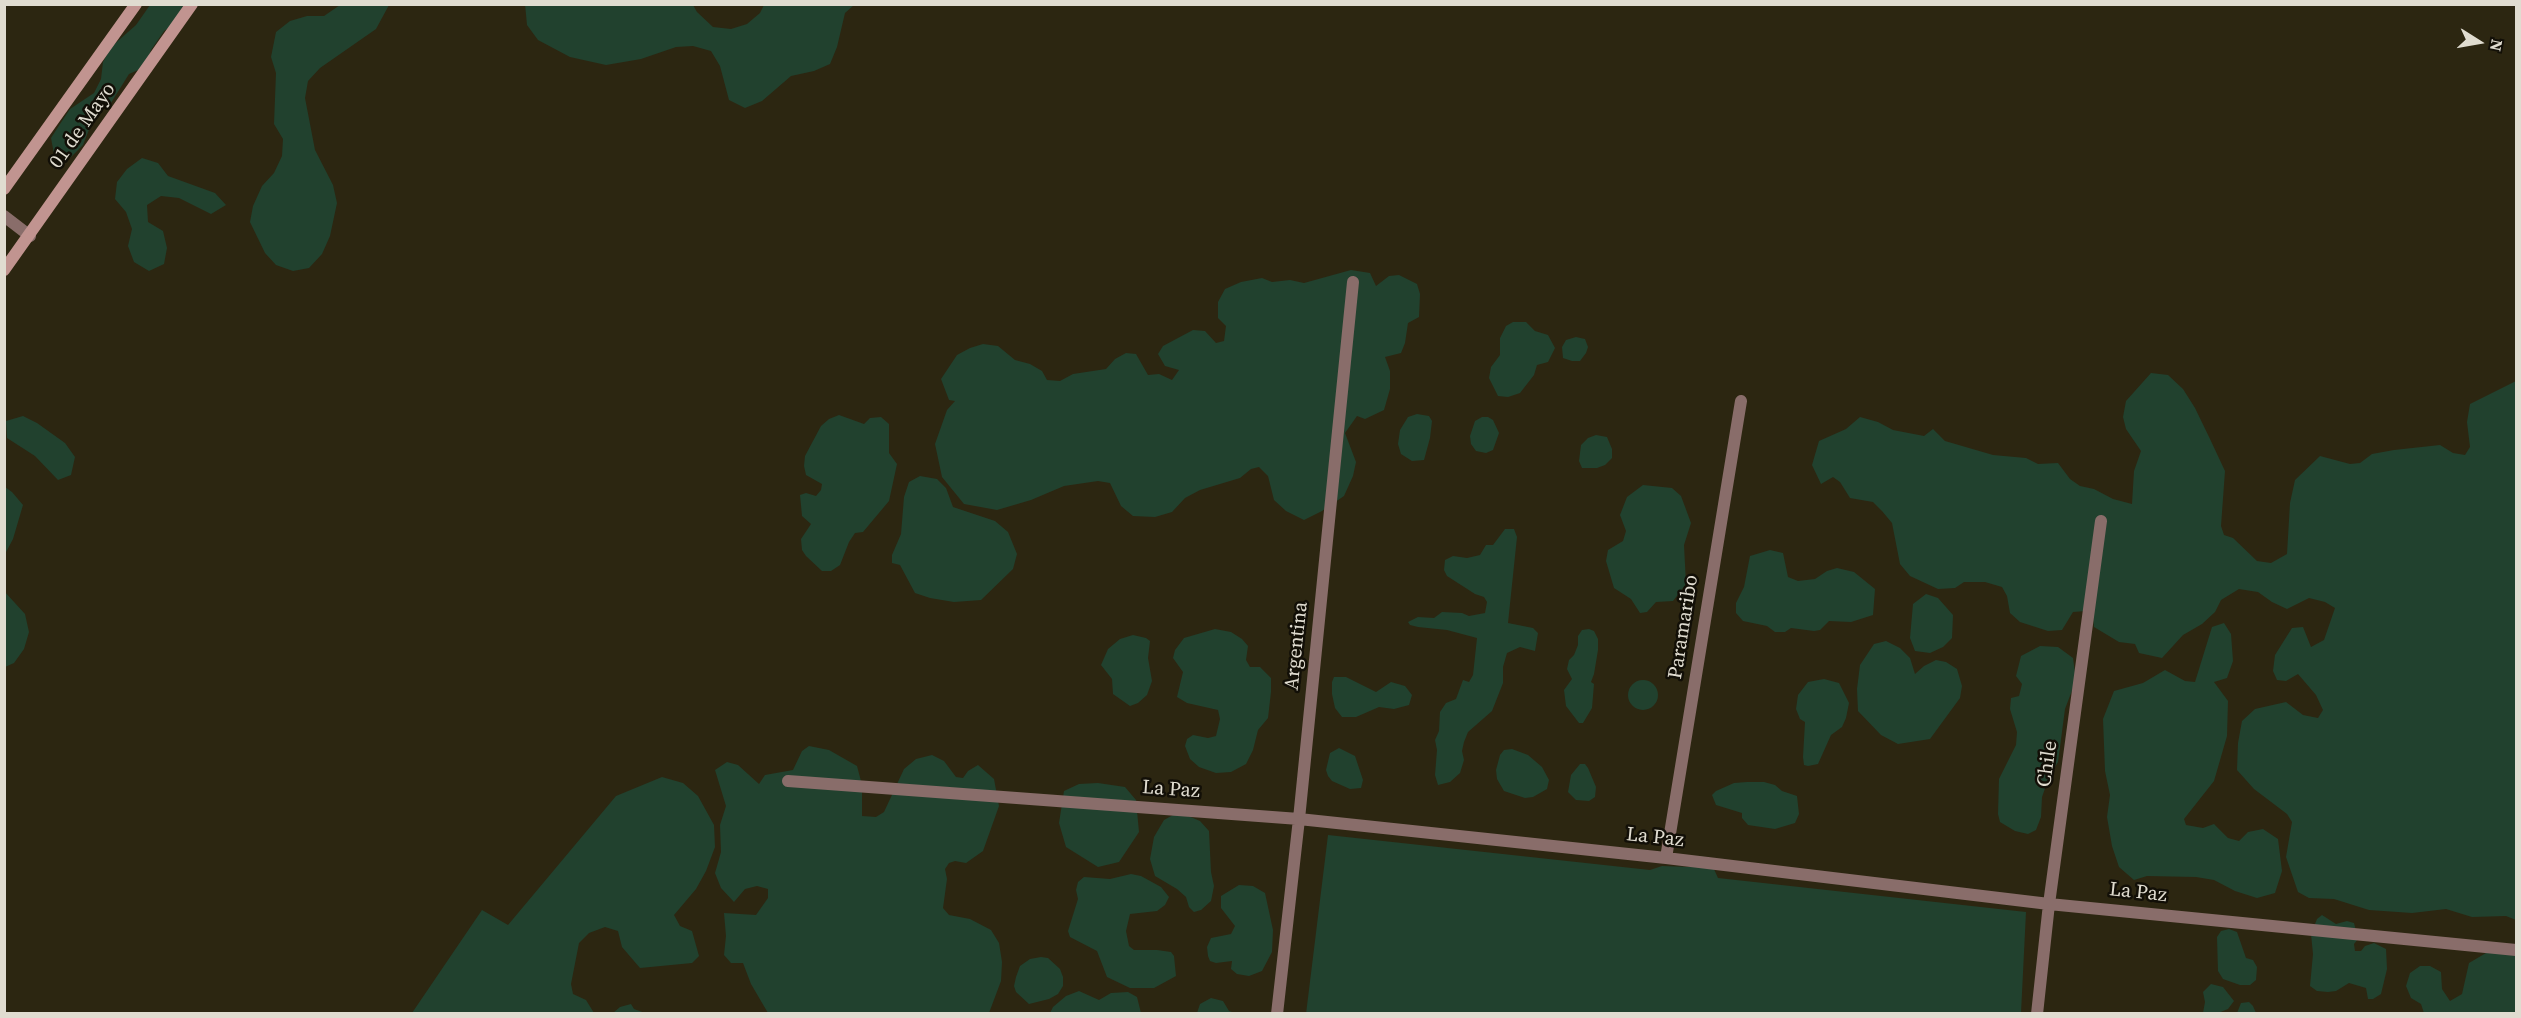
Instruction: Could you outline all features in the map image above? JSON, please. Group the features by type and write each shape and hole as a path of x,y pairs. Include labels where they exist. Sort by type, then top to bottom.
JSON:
{"street":[{"name":"01 de Mayo","path":"4,189 136,4"},
{"name":"01 de Mayo","path":"4,270 192,4"},
{"path":"4,216 30,236"},
{"name":"Argentina","path":"1277,1014 1353,282"},
{"name":"Paramaribo","path":"1666,858 1741,401"},
{"name":"Chile","path":"2037,1014 2049,904 2101,521"},
{"name":"La Paz","path":"788,781 1299,819 1666,858 2049,904 2517,950"}],"green space":[{"path":"525,4 693,5 713,27 731,29 747,24 760,13 764,5 854,5 845,13 837,47 830,64 814,71 791,76 762,101 745,108 729,100 720,66 711,51 693,46 676,47 641,59 606,65 570,57 538,40 527,25"},
{"path":"150,5 191,5 178,21 164,31 151,50 145,67 129,74 111,103 96,112 83,145 70,158 54,154 51,138 60,124 70,109 94,93 101,79 103,62 111,47 136,25"},
{"path":"340,5 389,5 376,29 320,68 308,81 305,98 315,150 333,185 337,203 330,236 322,254 309,268 293,271 276,265 265,253 250,222 253,206 262,186 274,173 282,156 283,139 274,124 276,73 271,57 276,32 290,21 307,16 324,16"},
{"path":"142,158 158,163 168,176 215,193 226,205 211,214 179,198 161,196 147,205 148,222 163,231 167,248 164,264 149,271 134,262 128,246 132,229 126,212 115,199 117,182 127,169"},
{"path":"1351,270 1370,273 1376,286 1389,276 1399,275 1417,284 1420,294 1419,317 1408,323 1401,353 1385,357 1390,371 1390,389 1384,410 1365,419 1357,416 1345,433 1356,462 1353,476 1344,496 1322,511 1304,520 1286,511 1274,500 1268,476 1259,467 1251,469 1240,478 1200,490 1185,498 1172,512 1155,517 1133,516 1121,506 1110,483 1098,481 1064,486 1031,500 997,510 964,504 942,477 935,444 947,410 955,401 949,400 941,379 957,355 970,348 983,344 998,346 1015,360 1030,364 1042,371 1047,380 1060,381 1073,374 1106,369 1115,359 1126,353 1136,354 1148,375 1159,374 1172,380 1179,370 1165,366 1158,354 1163,346 1193,330 1205,331 1216,343 1224,341 1226,326 1218,318 1218,302 1225,289 1241,282 1262,278 1272,282 1290,280 1304,283"},
{"path":"1513,322 1526,322 1535,331 1548,335 1555,348 1548,362 1537,365 1534,375 1520,393 1508,397 1498,396 1489,378 1491,367 1500,355 1500,338 1506,326"},
{"path":"1576,337 1585,339 1588,347 1586,353 1580,361 1563,358 1562,347 1566,340"},
{"path":"2151,373 2168,375 2183,389 2195,408 2225,471 2221,526 2224,535 2233,538 2257,561 2271,563 2287,554 2290,503 2295,480 2320,456 2350,464 2360,463 2372,454 2440,445 2453,453 2465,455 2470,447 2467,422 2470,404 2516,381 2516,920 2506,916 2472,917 2446,909 2412,913 2369,910 2334,899 2309,898 2298,892 2286,857 2292,822 2287,814 2254,789 2237,770 2238,743 2242,721 2255,709 2286,702 2303,715 2318,718 2323,710 2316,695 2298,674 2286,681 2277,680 2273,671 2275,655 2292,628 2303,627 2311,647 2324,640 2335,608 2325,602 2309,598 2287,609 2258,592 2239,589 2221,600 2215,612 2202,624 2183,635 2162,658 2139,653 2135,644 2119,642 2094,627 2093,617 2086,611 2073,612 2062,630 2048,631 2020,622 2010,613 2007,596 2002,587 1985,582 1964,582 1955,588 1938,589 1910,576 1900,564 1892,523 1882,511 1873,502 1850,498 1840,482 1833,477 1821,484 1812,465 1819,441 1846,429 1860,417 1878,422 1893,430 1924,436 1933,429 1945,441 1993,455 2026,458 2038,464 2058,463 2070,479 2080,486 2132,504 2134,471 2141,451 2126,429 2123,417 2126,401"},
{"path":"1417,414 1429,416 1432,421 1424,460 1412,461 1401,454 1398,444 1400,430 1408,417"},
{"path":"839,415 864,424 870,418 881,417 889,424 889,453 897,464 889,501 863,532 855,533 840,565 831,571 822,571 802,550 801,539 811,524 802,516 800,495 806,493 816,496 821,490 822,484 806,475 805,456 821,426 829,419"},
{"path":"23,416 65,443 75,457 71,475 58,480 35,456 7,438 6,421"},
{"path":"1482,417 1493,420 1499,433 1493,450 1486,453 1476,451 1471,444 1470,436 1475,421"},
{"path":"1596,435 1607,437 1612,449 1612,458 1605,465 1597,468 1582,468 1579,461 1581,445 1588,438"},
{"path":"920,476 937,479 946,488 953,507 995,521 1008,532 1017,554 1013,569 981,600 954,602 915,593 900,565 892,563 892,555 901,534 904,497 909,482"},
{"path":"1643,485 1672,488 1681,496 1691,523 1684,545 1686,584 1673,601 1656,602 1647,612 1640,613 1631,599 1614,588 1606,561 1608,550 1623,541 1626,531 1620,515 1627,497"},
{"path":"5,487 23,505 13,539 5,554"},
{"path":"1505,529 1514,529 1517,537 1508,623 1533,628 1538,633 1535,651 1520,647 1507,653 1503,667 1503,683 1492,711 1468,732 1464,742 1462,751 1464,760 1460,773 1450,782 1438,785 1435,775 1437,750 1435,740 1439,731 1440,712 1446,703 1456,699 1463,680 1469,682 1473,675 1477,638 1447,630 1418,627 1408,622 1418,617 1434,618 1442,612 1462,613 1469,616 1485,613 1487,602 1484,597 1475,594 1447,576 1444,570 1445,560 1453,556 1467,558 1480,555 1486,545 1493,545"},
{"path":"1770,550 1783,553 1788,577 1798,581 1815,579 1837,568 1854,572 1875,589 1873,615 1851,622 1829,621 1820,630 1814,631 1791,628 1785,632 1775,632 1767,626 1743,621 1736,613 1736,603 1744,587 1750,556"},
{"path":"4,591 25,614 29,632 24,649 14,663 5,667"},
{"path":"1926,594 1938,598 1953,615 1952,638 1943,647 1930,653 1915,651 1910,638 1913,604"},
{"path":"2224,623 2231,634 2233,661 2227,678 2214,682 2228,701 2227,736 2214,781 2184,819 2186,825 2203,828 2214,824 2228,838 2239,841 2248,832 2263,829 2278,839 2282,871 2275,893 2257,898 2235,891 2214,880 2196,877 2147,876 2134,880 2119,867 2112,846 2107,817 2110,795 2105,771 2103,719 2114,691 2143,683 2165,670 2185,681 2195,682 2212,627"},
{"path":"1215,629 1231,632 1242,639 1248,646 1246,660 1250,667 1260,667 1271,678 1268,718 1258,730 1253,750 1246,764 1231,772 1216,773 1199,767 1190,759 1185,746 1187,739 1193,735 1208,738 1216,736 1220,719 1218,710 1187,703 1177,697 1183,672 1173,658 1175,650 1184,638"},
{"path":"1582,630 1594,631 1598,639 1591,682 1594,684 1592,708 1583,723 1579,723 1566,706 1564,690 1572,679 1567,669 1569,660 1578,645 1578,636"},
{"path":"1133,635 1150,641 1148,658 1152,681 1147,695 1138,703 1130,706 1113,694 1112,679 1101,665 1108,649 1120,639"},
{"path":"1886,641 1900,648 1910,658 1915,674 1936,660 1946,662 1957,669 1962,686 1960,698 1930,739 1898,744 1881,735 1858,711 1857,689 1860,665 1874,644"},
{"path":"2040,646 2058,647 2073,658 2076,680 2065,709 2058,762 2049,777 2042,797 2041,817 2036,830 2028,834 2015,831 2000,822 1998,814 1999,779 2016,745 2017,732 2010,709 2011,698 2019,696 2022,684 2016,676 2021,656"},
{"path":"1334,677 1346,677 1376,692 1391,682 1405,686 1412,695 1409,705 1394,709 1379,707 1356,717 1342,717 1335,708 1332,694"},
{"path":"1824,679 1839,683 1849,703 1842,727 1831,735 1818,764 1808,766 1804,765 1803,757 1805,722 1800,719 1796,709 1798,695 1808,682"},
{"path":"1643,680 1654,684 1658,695 1654,706 1643,710 1632,706 1628,695 1632,684"},
{"path":"809,746 829,750 857,766 862,785 862,816 876,817 884,812 904,769 916,759 932,755 944,761 956,777 963,778 968,771 978,765 994,779 999,806 983,851 966,863 955,861 949,863 945,869 947,879 943,908 949,915 970,919 991,930 999,943 1002,962 1001,981 989,1013 768,1013 751,984 743,963 731,963 724,955 726,936 724,913 756,915 768,898 768,889 757,886 745,889 734,902 721,888 715,873 721,852 720,825 726,806 715,770 727,762 738,765 759,784 765,775 793,770 802,751"},
{"path":"1339,748 1355,756 1363,780 1361,788 1350,789 1332,781 1328,776 1326,770 1330,753"},
{"path":"1512,749 1528,755 1542,767 1549,780 1547,789 1533,797 1525,798 1504,791 1497,779 1496,770 1500,755 1504,750"},
{"path":"1580,764 1585,764 1588,768 1596,787 1595,797 1589,801 1576,800 1568,792 1571,775"},
{"path":"662,777 683,783 698,796 714,825 715,847 706,871 696,889 674,915 680,926 692,931 699,956 692,963 640,968 622,947 618,931 605,927 589,933 579,943 571,984 573,994 586,1000 594,1013 412,1013 482,910 508,925 616,796"},
{"path":"1764,782 1775,785 1782,791 1797,796 1799,814 1795,823 1775,829 1748,825 1742,818 1742,813 1716,805 1712,795 1716,791 1734,783"},
{"path":"1098,783 1125,787 1136,800 1139,832 1119,862 1098,867 1066,847 1059,823 1064,791 1079,784"},
{"path":"1173,815 1186,815 1200,821 1209,831 1214,886 1211,901 1201,910 1194,912 1189,907 1186,897 1155,876 1150,859 1154,837 1164,820"},
{"path":"1328,835 1650,870 1662,866 1689,867 1700,856 1709,858 1718,878 2026,912 2021,1013 1306,1014"},
{"path":"1131,874 1141,876 1161,887 1169,897 1165,905 1157,911 1130,914 1126,931 1129,946 1134,950 1171,952 1174,956 1176,976 1154,988 1130,988 1107,977 1097,951 1070,937 1068,931 1078,899 1076,890 1078,882 1084,877 1110,879"},
{"path":"1239,885 1253,886 1265,893 1273,930 1272,952 1262,971 1249,976 1237,974 1231,969 1232,961 1216,963 1210,961 1207,947 1211,938 1231,934 1235,926 1221,908 1221,896"},
{"path":"2322,915 2336,924 2347,921 2354,923 2358,939 2354,944 2355,951 2361,951 2365,946 2374,943 2386,949 2387,969 2381,994 2368,999 2366,988 2349,983 2336,991 2328,992 2317,991 2310,986 2313,954 2311,934 2317,919"},
{"path":"2229,929 2237,932 2246,958 2253,960 2257,967 2256,980 2250,985 2240,985 2223,979 2218,971 2217,937 2221,931"},
{"path":"2486,953 2516,953 2516,1013 2424,1013 2421,1004 2411,998 2406,986 2410,973 2420,966 2430,966 2441,972 2442,989 2450,1001 2462,994 2469,963"},
{"path":"1048,958 1060,969 1063,986 1058,994 1049,999 1029,1004 1016,992 1014,986 1016,977 1020,966 1030,959"},
{"path":"2211,984 2223,987 2234,1001 2228,1009 2218,1013 2203,1013 2205,1002 2203,992"},
{"path":"1079,991 1099,1000 1111,993 1128,992 1137,997 1141,1013 1050,1013 1053,1007 1066,996"},
{"path":"1211,998 1223,1001 1229,1011 1235,1013 1197,1013 1200,1004"},
{"path":"2249,1002 2256,1013 2237,1013 2241,1003"},
{"path":"631,1004 634,1009 645,1013 613,1013 620,1007"}]}
